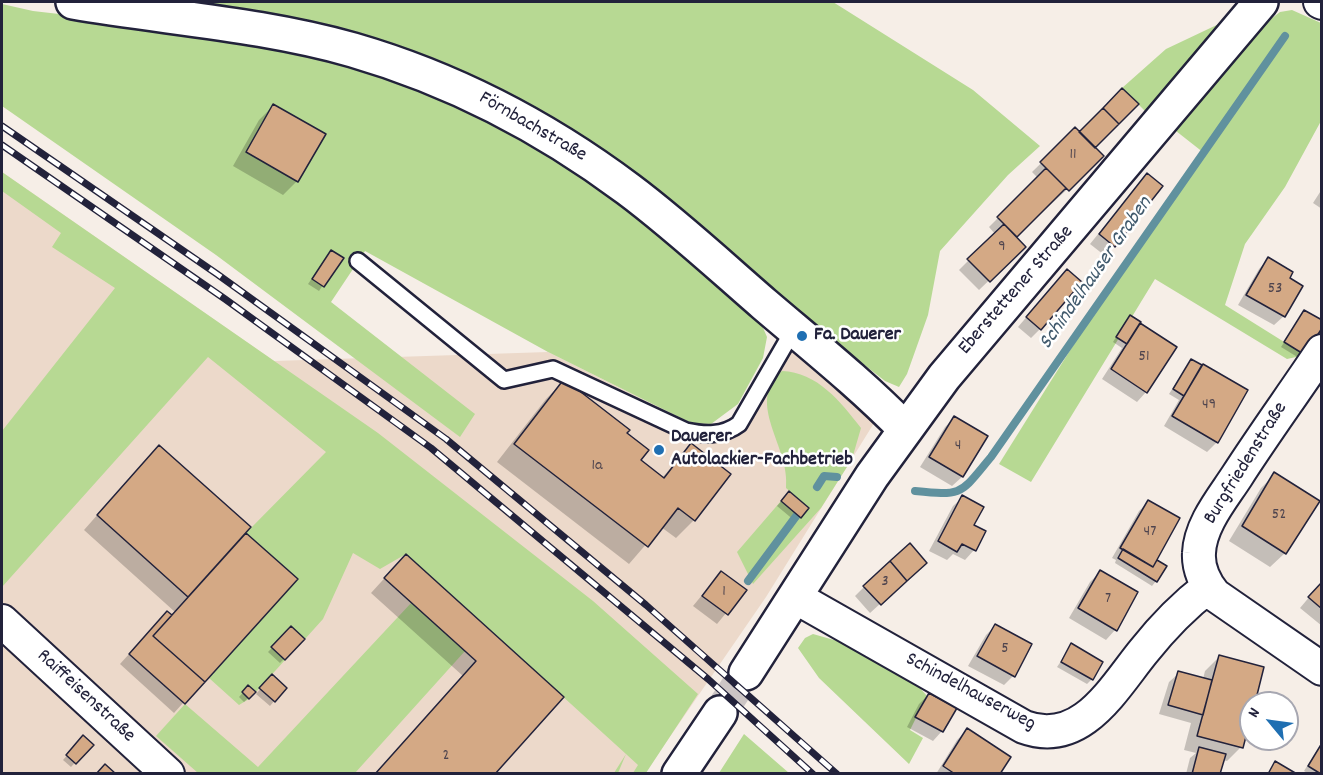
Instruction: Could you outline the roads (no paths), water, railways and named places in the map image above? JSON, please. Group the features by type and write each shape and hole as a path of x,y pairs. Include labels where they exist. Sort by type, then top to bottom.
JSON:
{"street":[{"name":"Förnbachstraße","path":"73,2 253,27 294,36 388,61 478,97 591,163 629,190 794,329 905,429"},
{"name":"Eberstettener Straße","path":"746,673 867,484 905,429 987,323 1156,129 1261,2"},
{"name":"Burgfriedenstraße","path":"1208,587 1199,562 1198,551 1210,519 1322,351"},
{"name":"Schindelhauserweg","path":"795,597 957,686 1024,727 1050,732 1067,729 1093,713 1166,625 1208,587"},
{"path":"1208,587 1225,603 1322,669"},
{"name":"Raiffeisenstraße","path":"2,621 168,774"},
{"path":"679,774 720,713"}],"lane":[{"path":"358,261 504,380 554,369 686,431 700,434 724,432 739,424 794,329"}],"waterway":[{"name":"Schindelhauser Graben","path":"915,491 943,493 960,490 973,479 991,457 1285,36"},
{"name":"Schindelhauser Graben","path":"817,487 824,476 837,477"},
{"name":"Schindelhauser Graben","path":"748,581 797,515"}],"tunnel":[{"path":"720,713 746,673"}],"railway":[{"path":"2,126 217,274 446,439 646,605 837,774"},
{"path":"2,145 225,299 431,448 708,679 813,774"}],"place":[{"name":"Fa. Dauerer","path":"802,336"},
{"name":"Dauerer Autolackier-Fachbetrieb","path":"659,450"}]}
